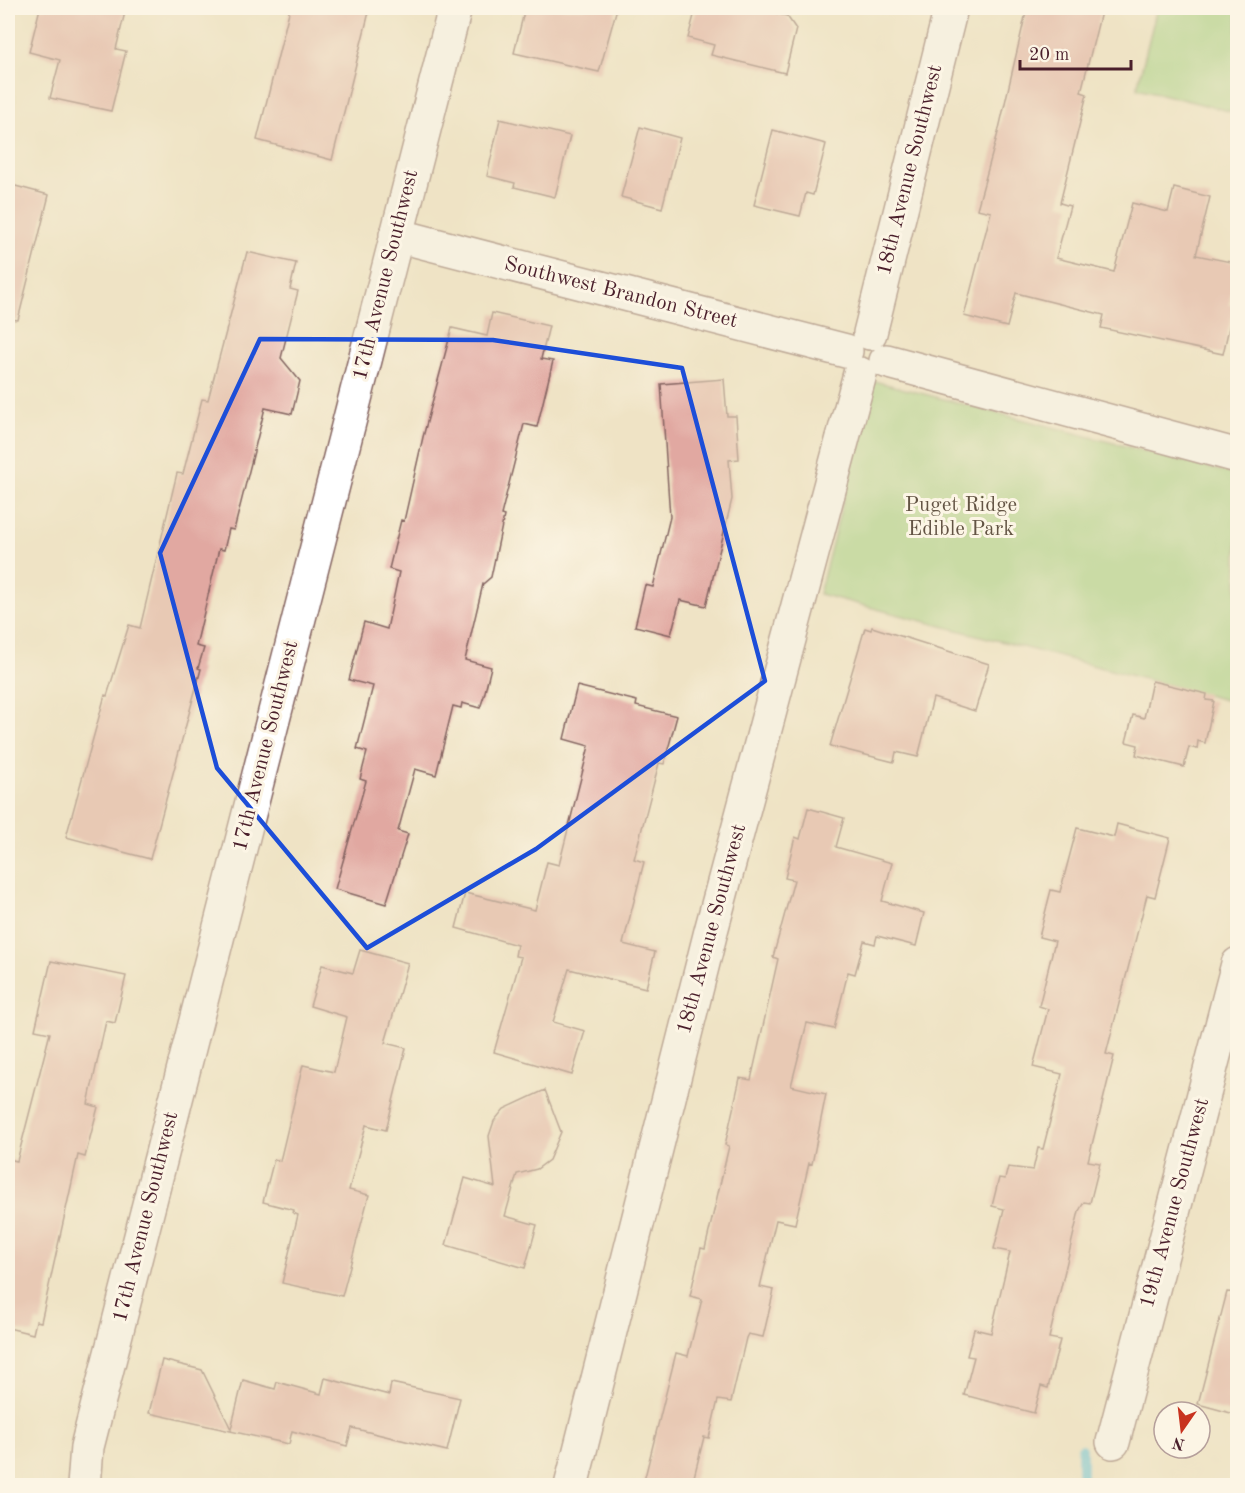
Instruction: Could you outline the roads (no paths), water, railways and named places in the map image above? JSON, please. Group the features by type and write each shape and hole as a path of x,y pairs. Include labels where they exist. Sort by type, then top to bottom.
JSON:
{"street":[{"name":"17th Avenue Southwest","path":"84,1485 87,1447 454,8"},
{"name":"18th Avenue Southwest","path":"571,1485 714,920 865,355 951,8"},
{"name":"Southwest Brandon Street","path":"396,235 865,355 1238,456"},
{"name":"19th Avenue Southwest","path":"1113,1442 1238,964"}],"waterway":[{"path":"1082,1449 1082,1486"}],"park label":[{"name":"Puget Ridge Edible Park","path":"961,517"}]}
